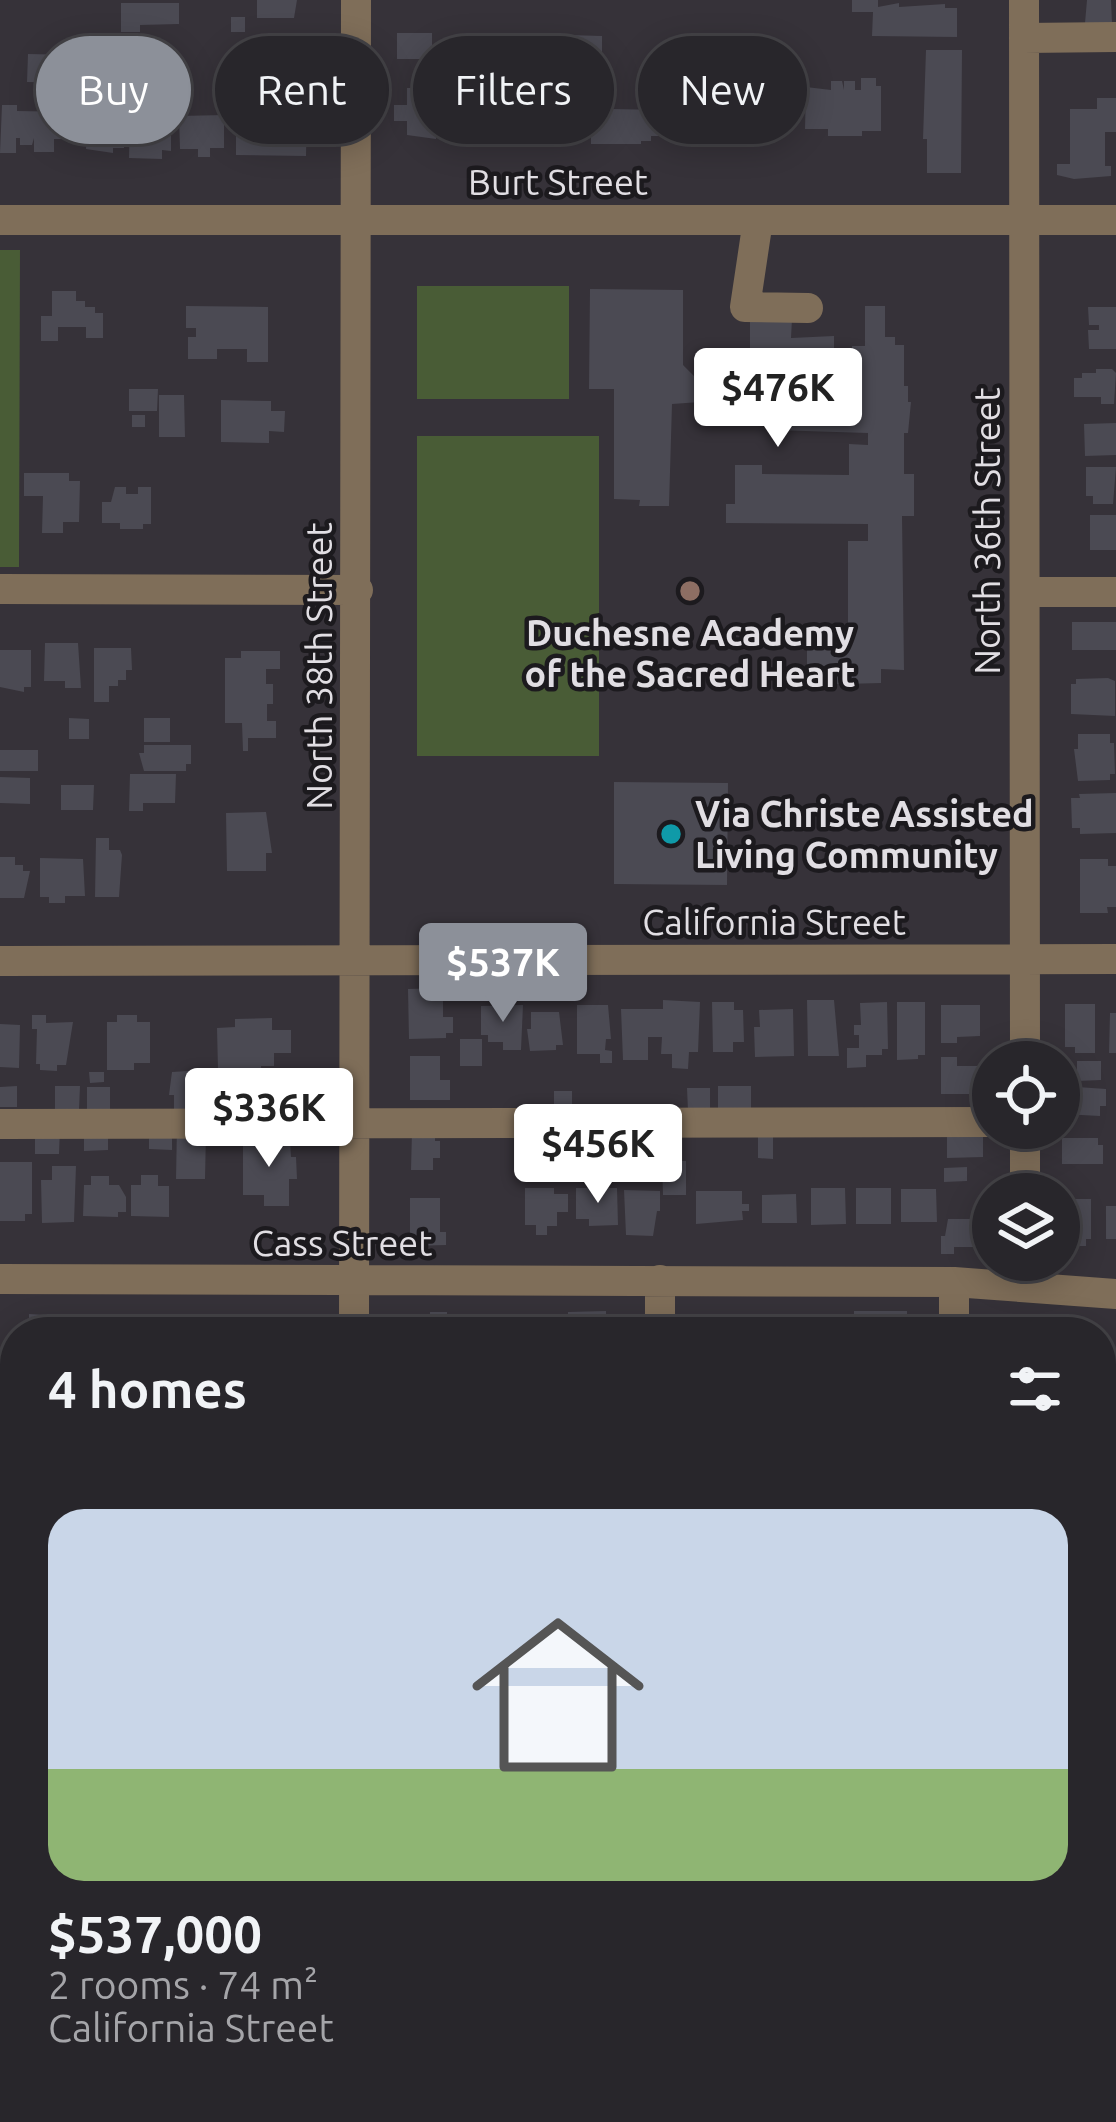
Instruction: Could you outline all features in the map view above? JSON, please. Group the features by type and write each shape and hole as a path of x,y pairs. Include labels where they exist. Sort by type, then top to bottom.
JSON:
{"street":[{"name":"North 38th Street","path":"354,1317 356,0"},
{"name":"North 36th Street","path":"1024,0 1025,1041"},
{"path":"1024,38 1116,38"},
{"name":"Burt Street","path":"0,220 1116,220"},
{"path":"758,220 746,307 808,308"},
{"path":"0,589 358,590"},
{"path":"1025,592 1116,592"},
{"name":"California Street","path":"0,961 1116,959"},
{"path":"0,1124 972,1122"},
{"name":"Cass Street","path":"0,1279 972,1280"},
{"path":"660,1280 660,1317"},
{"name":"Cass Street","path":"1059,1281 1116,1294"},
{"path":"954,1282 954,1317"}],"green space":[{"path":"0,250 20,250 19,567 0,567"},
{"path":"417,286 569,286 569,399 417,399"},
{"path":"417,436 599,436 599,756 417,756"}],"building":[{"path":"257,0 297,0 294,18 257,18"},
{"path":"852,0 878,0 878,7 899,3 899,7 945,4 945,8 957,8 957,37 872,36 873,12 852,12"},
{"path":"1087,0 1111,0 1112,23 1085,23"},
{"path":"121,3 179,3 179,24 140,25 140,32 121,32"},
{"path":"231,17 245,17 245,32 231,32"},
{"path":"397,33 432,33 413,36 413,59 397,59"},
{"path":"926,50 962,50 961,173 927,173 927,139 923,139"},
{"path":"28,54 36,54 36,82 27,82"},
{"path":"861,78 876,78 876,86 881,86 881,131 828,136 828,129 807,129 807,87 831,90 831,81 842,81 844,90 844,81 855,81 855,90 861,90"},
{"path":"407,88 413,88 413,136 407,135 407,121 394,121 394,105 407,105"},
{"path":"1097,98 1116,98 1116,132 1105,132 1105,166 1111,166 1111,176 1074,179 1057,175 1057,164 1070,164 1070,109 1097,109"},
{"path":"2,105 36,111 36,144 54,144 54,152 34,152 34,138 32,145 20,145 16,138 16,153 0,153"},
{"path":"614,109 638,109 638,144 614,144"},
{"path":"215,115 215,144 224,144 224,148 210,148 210,157 198,157 198,149 180,149 180,144 191,144 191,116"},
{"path":"86,144 124,144 124,148 113,148 113,153 86,149"},
{"path":"129,144 171,144 171,151 162,150 162,159 129,158"},
{"path":"236,144 306,144 306,156 236,155"},
{"path":"590,289 683,290 683,365 696,378 696,392 750,392 750,319 792,319 791,338 834,336 834,360 852,360 852,346 865,346 865,306 885,306 885,337 895,337 895,345 904,345 904,386 908,386 911,402 908,433 904,433 904,474 914,474 914,516 902,516 904,670 881,669 881,683 807,685 807,634 848,634 848,541 868,541 868,524 726,523 726,504 735,504 735,465 762,465 762,474 849,475 849,444 868,445 868,433 773,430 773,397 672,404 669,506 639,506 640,500 614,499 614,389 589,389"},
{"path":"52,291 76,291 76,301 85,301 85,307 103,313 103,338 86,338 86,327 58,327 58,341 41,341 41,316 52,316"},
{"path":"186,306 268,307 268,362 247,362 247,349 217,349 217,359 188,359 188,337 196,337 196,328 186,328"},
{"path":"1088,307 1116,307 1116,349 1089,349 1088,330 1099,330 1099,325 1089,325"},
{"path":"1096,369 1116,373 1114,404 1101,404 1101,397 1074,397 1074,378 1096,373"},
{"path":"129,389 158,389 157,411 129,411"},
{"path":"159,395 184,395 185,437 159,437"},
{"path":"221,400 271,401 271,411 285,411 284,432 269,431 269,443 221,442"},
{"path":"132,415 145,415 145,427 132,427"},
{"path":"1116,423 1116,455 1085,456 1084,424"},
{"path":"1086,467 1116,467 1113,504 1093,504 1093,496 1086,496"},
{"path":"24,473 69,473 69,481 80,481 79,522 63,522 63,533 42,533 43,496 24,496"},
{"path":"115,487 138,494 138,487 151,487 151,524 143,524 143,529 120,529 120,523 102,523 102,502 111,502"},
{"path":"1090,515 1116,515 1116,550 1090,550"},
{"path":"1072,622 1116,622 1116,650 1072,650"},
{"path":"45,643 78,643 81,688 65,688 65,681 44,681"},
{"path":"94,648 131,648 132,670 126,670 126,680 118,680 118,686 109,686 109,702 94,702"},
{"path":"0,650 31,650 31,687 24,687 24,692 0,687"},
{"path":"241,651 280,651 280,669 266,669 266,684 273,684 267,721 276,721 276,738 248,738 248,751 243,751 242,723 225,723 225,658 241,658"},
{"path":"1076,679 1115,681 1115,716 1071,714 1071,684"},
{"path":"69,718 89,719 89,739 69,739"},
{"path":"144,718 170,718 170,742 144,742"},
{"path":"1078,734 1110,734 1115,774 1110,774 1110,780 1078,781 1074,749 1078,749"},
{"path":"144,745 191,745 191,764 186,764 186,771 144,771 139,753 144,753"},
{"path":"0,750 38,750 38,771 0,771"},
{"path":"130,774 176,774 175,803 143,803 143,811 129,811"},
{"path":"0,777 30,778 30,804 0,803"},
{"name":"Via Christe Assisted Living Community","path":"614,782 728,783 727,885 614,884"},
{"path":"61,785 94,785 93,810 61,810"},
{"path":"1116,793 1116,833 1080,834 1080,828 1072,828 1071,798"},
{"path":"266,812 272,853 266,853 266,871 227,871 226,813"},
{"path":"96,838 109,838 109,850 120,850 122,855 119,897 95,897"},
{"path":"0,857 15,857 15,865 30,871 24,898 0,898"},
{"path":"40,858 83,859 85,896 65,896 65,903 49,903 49,897 40,897"},
{"path":"1080,859 1108,859 1108,866 1116,866 1116,907 1107,907 1108,913 1080,913"},
{"path":"443,988 443,1017 453,1017 453,1033 446,1033 446,1038 409,1039 408,989"},
{"path":"663,1000 700,1002 698,1052 689,1052 688,1069 672,1068 672,1054 661,1054 662,1037 648,1037 648,1060 623,1060 621,1009 663,1009"},
{"path":"807,1000 834,1000 839,1056 808,1056"},
{"path":"712,1002 734,1002 734,1010 743,1010 744,1042 733,1042 733,1052 713,1052"},
{"path":"887,1002 888,1049 882,1049 882,1055 866,1055 866,1067 847,1068 847,1048 859,1048 854,1025 861,1025 860,1003"},
{"path":"897,1002 925,1002 925,1055 918,1059 897,1060"},
{"path":"1065,1004 1095,1004 1095,1053 1080,1053 1080,1041 1065,1041"},
{"path":"523,1005 521,1050 503,1050 503,1042 488,1042 488,1035 481,1035 481,1006"},
{"path":"577,1005 608,1005 611,1039 606,1039 605,1050 612,1051 612,1063 600,1063 600,1054 577,1054"},
{"path":"941,1005 980,1005 980,1036 941,1043"},
{"path":"793,1009 794,1056 755,1057 759,1010"},
{"path":"531,1012 559,1012 563,1045 556,1045 556,1050 530,1051"},
{"path":"1110,1013 1116,1013 1116,1053 1109,1053"},
{"path":"32,1015 46,1015 46,1023 73,1022 66,1065 57,1065 57,1071 40,1070 36,1064 37,1029 32,1029"},
{"path":"117,1015 137,1015 137,1022 150,1022 150,1063 134,1063 134,1070 107,1070 107,1022 117,1022"},
{"path":"272,1018 272,1030 291,1030 291,1053 274,1053 274,1066 261,1066 262,1087 248,1087 248,1069 218,1070 217,1028 235,1027 235,1019"},
{"path":"0,1024 20,1025 19,1068 0,1067"},
{"path":"460,1039 482,1039 482,1066 460,1066"},
{"path":"410,1056 440,1056 440,1080 450,1080 450,1100 410,1100"},
{"path":"941,1057 957,1057 957,1066 972,1066 972,1094 941,1094"},
{"path":"1080,1061 1101,1061 1101,1080 1080,1081"},
{"path":"204,1070 214,1110 174,1111 174,1095 169,1095 172,1072"},
{"path":"89,1072 104,1072 104,1082 90,1083"},
{"path":"17,1086 17,1107 0,1107 0,1087"},
{"path":"55,1086 80,1086 79,1110 55,1110"},
{"path":"718,1086 751,1086 751,1108 718,1108"},
{"path":"87,1087 110,1087 110,1110 87,1110"},
{"path":"1080,1087 1106,1089 1106,1106 1100,1106 1100,1116 1080,1115"},
{"path":"687,1088 710,1088 710,1110 688,1111"},
{"path":"554,1091 572,1091 572,1113 554,1113"},
{"path":"177,1126 206,1133 205,1179 176,1179"},
{"path":"525,1127 544,1127 545,1145 525,1145"},
{"path":"35,1128 60,1128 59,1154 35,1154"},
{"path":"84,1128 108,1128 108,1150 84,1151"},
{"path":"149,1129 172,1129 172,1150 149,1149"},
{"path":"947,1129 972,1133 972,1149 983,1149 983,1157 947,1158"},
{"path":"412,1131 435,1132 435,1141 440,1141 440,1158 433,1158 433,1170 411,1170"},
{"path":"758,1134 773,1134 773,1159 758,1158"},
{"path":"1080,1138 1098,1138 1098,1145 1103,1145 1103,1164 1062,1164 1062,1149 1080,1149"},
{"path":"243,1140 290,1140 297,1179 289,1179 289,1206 264,1206 264,1195 243,1195"},
{"path":"662,1161 686,1161 686,1195 663,1195"},
{"path":"0,1162 32,1162 32,1214 25,1214 25,1221 0,1221"},
{"path":"52,1166 76,1166 74,1222 42,1223 41,1180 52,1180"},
{"path":"967,1167 967,1181 944,1182 944,1168"},
{"path":"141,1175 158,1175 158,1186 169,1186 169,1217 131,1216 131,1185 141,1185"},
{"path":"91,1176 109,1176 109,1185 119,1185 126,1197 126,1212 118,1212 118,1217 83,1216 84,1185 91,1185"},
{"path":"525,1188 554,1188 554,1194 568,1194 568,1212 557,1212 557,1226 547,1226 547,1235 536,1235 536,1225 525,1225"},
{"path":"576,1188 617,1188 618,1225 589,1226 589,1219 576,1219"},
{"path":"811,1188 845,1188 846,1224 811,1225"},
{"path":"856,1188 891,1188 891,1224 856,1224"},
{"path":"901,1189 936,1189 937,1222 901,1222"},
{"path":"624,1190 660,1191 653,1236 626,1235"},
{"path":"696,1191 742,1191 742,1204 749,1204 749,1211 742,1211 743,1220 696,1224"},
{"path":"796,1194 797,1223 762,1223 762,1195"},
{"path":"410,1198 440,1198 440,1232 446,1232 446,1245 410,1246"},
{"path":"1080,1199 1091,1199 1091,1239 1086,1239 1086,1246 1080,1246"},
{"path":"1106,1206 1116,1206 1116,1239 1106,1239"},
{"path":"948,1219 972,1219 972,1247 954,1247 954,1254 941,1254 941,1236 945,1236"},
{"path":"606,1311 606,1317 568,1317 568,1312"},
{"path":"854,1311 907,1311 907,1317 854,1317"}],"place":[{"name":"Duchesne Academy of the Sacred Heart","path":"690,591"},
{"name":"Via Christe Assisted Living Community","path":"671,834"}]}
